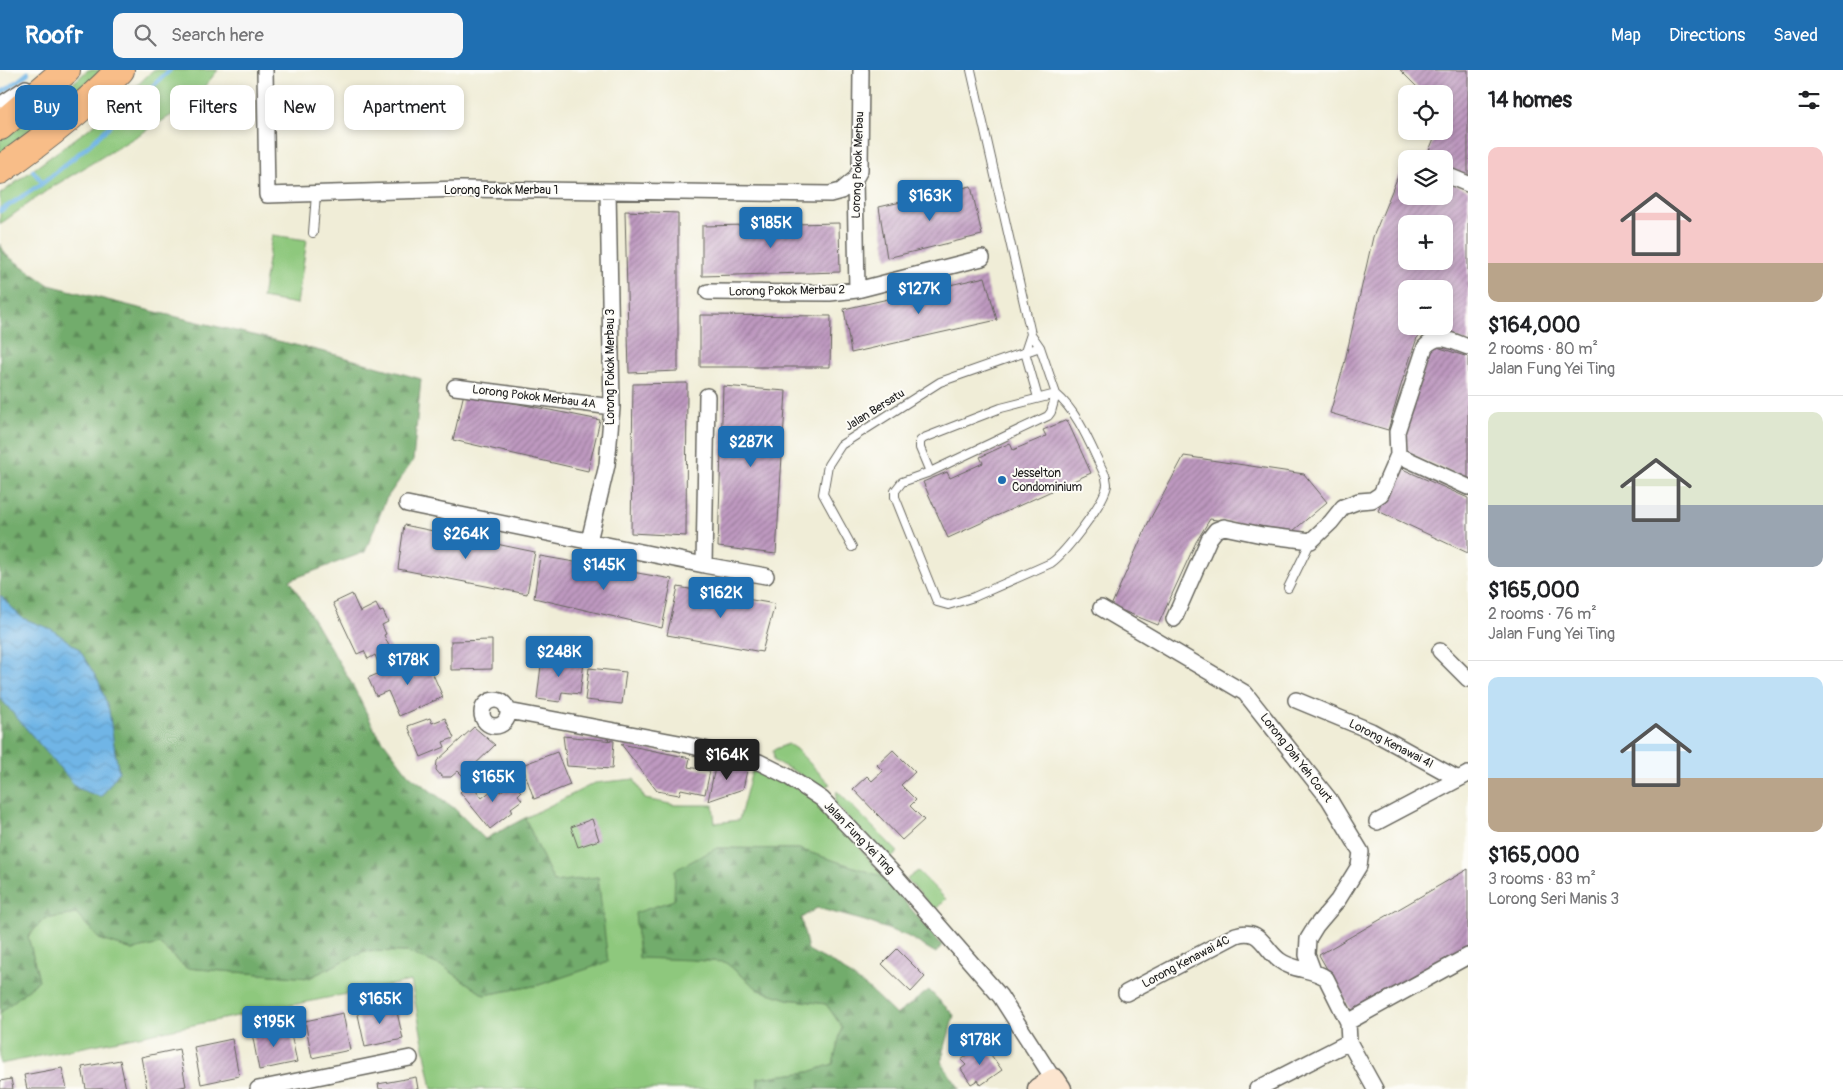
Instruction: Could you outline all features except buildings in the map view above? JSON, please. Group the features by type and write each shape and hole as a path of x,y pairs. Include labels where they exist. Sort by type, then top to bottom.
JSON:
{"highway":[{"path":"0,126 66,70"},
{"path":"0,170 28,151 72,116 120,70"}],"street":[{"path":"0,105 30,85 48,70"},
{"name":"Lorong Pokok Merbau 1","path":"264,70 267,195 461,190 830,194 841,191 855,179"},
{"name":"Lorong Pokok Merbau","path":"858,290 855,179 860,170 860,70"},
{"path":"1453,178 1468,184"},
{"name":"Lorong Pokok Merbau 3","path":"589,542 607,465 612,407 608,191"},
{"name":"Lorong Pokok Merbau 2","path":"708,292 830,292 858,290 982,258"},
{"path":"1174,619 1209,539 1216,530 1224,527 1234,527 1262,535 1311,541 1344,507 1359,501 1372,500 1381,494 1398,455 1398,432 1425,347 1431,340 1441,338 1468,347"},
{"name":"Lorong Pokok Merbau 4A","path":"456,388 612,407"},
{"path":"704,566 707,396"},
{"path":"1398,455 1468,488"},
{"path":"406,504 704,566 766,576"},
{"name":"Lorong Dah Yeh Court","path":"1101,608 1245,693 1329,799 1361,852 1359,866 1338,900 1316,926 1308,939 1307,955 1313,971"},
{"path":"1440,651 1468,679"},
{"name":"Lorong Kenawai 4I","path":"1296,700 1371,731 1463,776"},
{"name":"Jalan Fung Yei Ting","path":"508,711 679,743 759,762 794,780 822,799 906,888 1000,996 1051,1086"},
{"path":"1377,822 1463,776"},
{"name":"Lorong Kenawai 4C","path":"1126,993 1207,950 1246,932 1255,934 1279,960 1292,967 1313,971"},
{"path":"1348,1022 1468,956"},
{"path":"1313,971 1326,978 1348,1022 1349,1042 1375,1089"},
{"path":"1257,1089 1349,1042"},
{"path":"258,1089 410,1058"}],"lane":[{"path":"971,70 1031,334 1040,347 1056,394 1052,412 1048,416 930,472 902,482 895,491 895,497 937,602 948,606 974,597 1051,563 1062,555 1101,500 1107,485 1106,477 1080,426 1062,399 1056,394"},
{"path":"313,233 316,194"},
{"path":"1031,334 1026,352 1038,398"},
{"name":"Jalan Bersatu","path":"852,547 824,494 828,465 841,445 940,382 1040,347"},
{"path":"930,472 920,448 920,441 924,438 1001,408 1056,394"},
{"path":"1288,588 1311,541"}],"green space":[{"path":"88,70 105,70 78,92 78,85 71,85"},
{"path":"153,70 218,70 206,85 170,85 170,116 160,122 160,85 138,85"},
{"path":"15,129 33,130 0,157 0,140"},
{"path":"88,129 147,130 49,189 0,224 0,194"},
{"path":"272,235 307,240 297,304 262,298"},
{"path":"0,244 6,255 49,285 333,354 421,379 413,461 386,499 365,552 290,580 352,684 375,730 409,775 454,808 485,839 525,818 554,882 598,877 608,962 539,985 484,995 444,967 407,952 364,951 309,978 186,968 160,944 133,950 99,939 77,914 44,919 28,936 39,980 0,1013"},
{"path":"788,744 796,749 830,784 821,789 796,772 774,761 773,750"},
{"path":"752,771 780,780 805,793 827,811 884,877 799,849 717,848 692,960 725,962 759,990 788,999 826,1004 842,1027 833,1064 809,1072 758,1078 758,1089 432,1089 411,981 0,1064 0,1013 39,980 28,937 44,919 77,914 99,939 133,950 159,944 186,968 309,978 364,951 408,952 444,967 484,995 539,985 607,962 598,877 554,882 525,818 595,783 634,779 645,799 675,805 713,805 715,823 739,820"},
{"path":"837,791 898,852 889,860 835,804"},
{"path":"717,848 799,849 884,877 942,945 936,953 907,936 865,921 817,908 801,918 808,950 836,965 869,989 896,1015 929,990 954,1015 941,1062 960,1089 758,1089 758,1078 809,1072 833,1064 842,1027 826,1004 788,999 759,990 725,962 639,958 635,913 674,900 675,870"},
{"path":"918,871 946,899 935,910 907,879"}],"water":[{"path":"0,595 22,618 51,629 79,649 99,682 109,710 119,772 101,797 77,788 0,698"}],"waterway":[{"path":"33,171 43,183 88,146 170,70"},
{"path":"0,93 28,73"},
{"path":"0,211 43,183"}],"place":[{"name":"Jesselton Condominium","path":"1002,480"}]}
